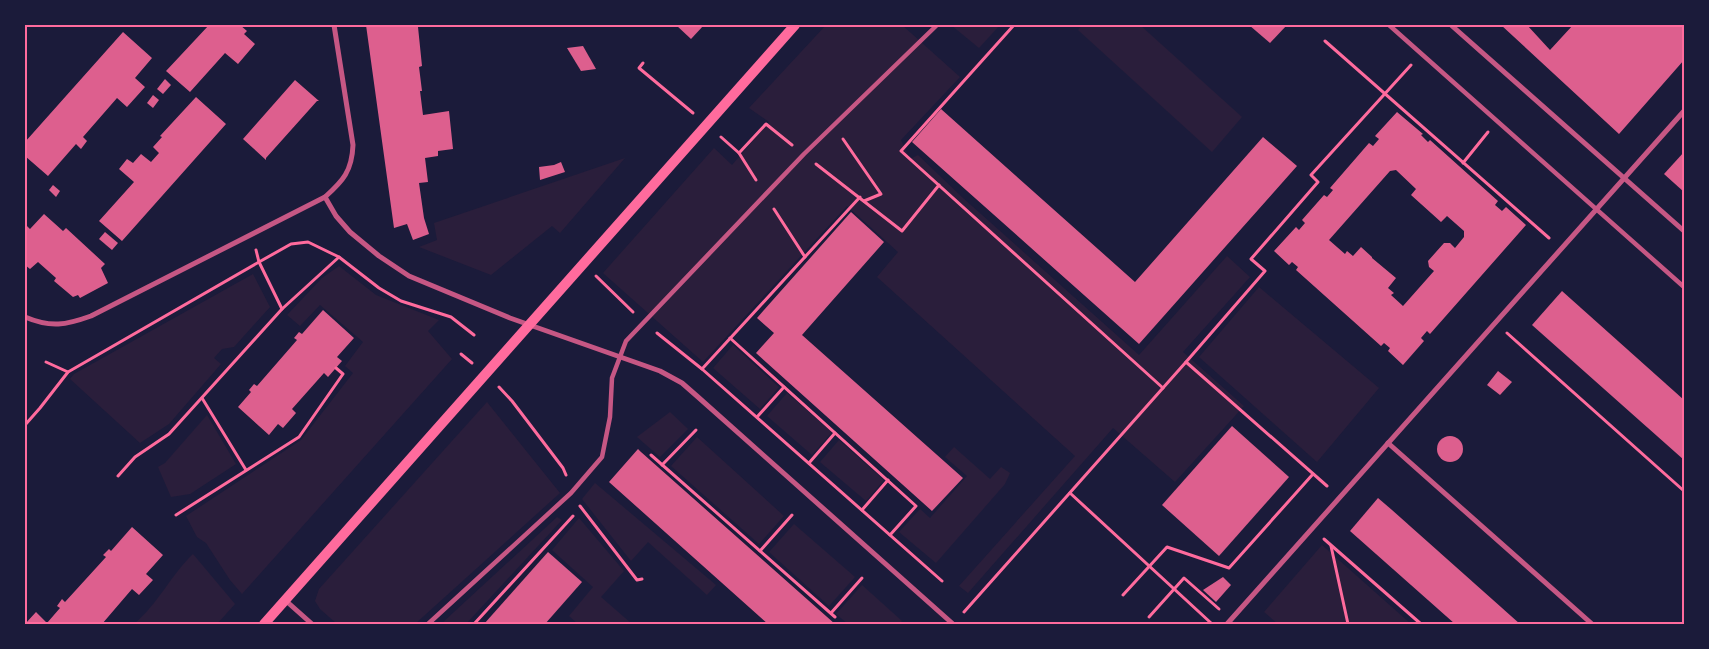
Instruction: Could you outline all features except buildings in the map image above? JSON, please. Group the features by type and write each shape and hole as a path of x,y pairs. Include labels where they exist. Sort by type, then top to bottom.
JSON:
{"main road":[{"path":"264,624 796,25"}],"street":[{"path":"25,317 44,323 61,325 91,316 325,197 338,185 348,171 352,159 353,146 334,25"},
{"path":"428,624 571,493 602,457 610,417 612,378 626,341 804,154 937,25"},
{"path":"1389,25 1684,287"},
{"path":"1451,25 1684,230"},
{"path":"1229,622 1684,112"},
{"path":"325,197 336,216 350,232 394,266 428,284 510,318 660,371 682,383 953,624"},
{"path":"1388,443 1592,624"},
{"path":"285,600 312,624"}],"path":[{"path":"1014,25 901,152 1163,388"},
{"path":"1325,41 1549,238 1555,231"},
{"path":"959,618 1265,271 1252,259 1318,182 1311,175 1421,53"},
{"path":"643,63 639,68 739,153 766,124 902,231 939,185"},
{"path":"834,126 881,194 864,201"},
{"path":"702,369 860,197"},
{"path":"252,234 259,262 282,309"},
{"path":"25,425 68,372 291,244 308,242 339,257 379,288 394,297 451,317 474,335"},
{"path":"118,476 135,457 169,434 282,309 339,257"},
{"path":"584,264 643,322 702,369 942,581"},
{"path":"1496,322 1684,491"},
{"path":"730,338 916,506 890,535"},
{"path":"461,354 486,374 512,401 564,468 571,493 581,508 637,580 642,580"},
{"path":"46,362 68,372"},
{"path":"1186,362 1340,498"},
{"path":"176,514 299,437 343,374 336,368"},
{"path":"757,417 784,387"},
{"path":"202,398 246,470"},
{"path":"662,465 696,430"},
{"path":"809,463 835,433"},
{"path":"651,455 835,618"},
{"path":"1123,595 1167,547 1229,568 1313,474"},
{"path":"862,510 888,480"},
{"path":"1070,493 1212,624"},
{"path":"474,624 574,515"},
{"path":"760,551 792,515"},
{"path":"1312,529 1421,624"},
{"path":"1331,546 1348,624"},
{"path":"831,613 862,578"},
{"path":"1149,617 1184,578 1229,622"}],"shaded area":[{"path":"826,25 902,25 960,77 901,140 910,159 918,155 963,198 1139,355 1227,256 1250,277 1183,352 1244,406 1175,482 1113,428 968,593 959,586 1075,456 877,277 898,252 847,206 703,362 603,273 714,148 732,165 769,122 749,108"},
{"path":"951,25 1000,25 979,48"},
{"path":"1082,25 1140,25 1242,117 1212,152 1078,30"},
{"path":"625,158 560,233 552,226 491,275 419,247 437,240 434,223"},
{"path":"339,266 376,295 439,320 428,331 452,359 242,594 230,580 206,543 197,537 186,516 301,440 353,373 345,366 363,342 320,305 300,326 287,315 322,278"},
{"path":"253,274 270,307 234,347 222,349 214,358 221,364 169,424 140,443 70,379 74,374"},
{"path":"1259,287 1379,388 1317,462 1199,357"},
{"path":"733,345 779,387 760,409 713,368"},
{"path":"787,393 832,432 812,455 767,416"},
{"path":"487,402 560,493 415,624 337,624 320,609 315,601 319,589"},
{"path":"670,412 688,429 660,457 637,437"},
{"path":"207,415 236,464 190,494 171,497 158,467 165,463"},
{"path":"697,437 784,516 759,544 671,466"},
{"path":"839,440 884,480 866,501 820,462"},
{"path":"954,447 990,479 1001,467 1010,473 1005,484 936,563 899,532 920,509 930,518 967,476 945,457"},
{"path":"595,483 716,585 707,595 648,542 631,561 582,499"},
{"path":"557,517 562,520 466,624 441,624"},
{"path":"579,518 624,571 601,597 632,624 578,624 569,616 593,587 552,550"},
{"path":"794,524 855,577 829,606 769,552"},
{"path":"1322,545 1411,624 1278,624 1264,612"},
{"path":"193,554 235,604 217,624 134,624 150,608"},
{"path":"862,585 902,621 899,624 848,624 836,614"}]}
